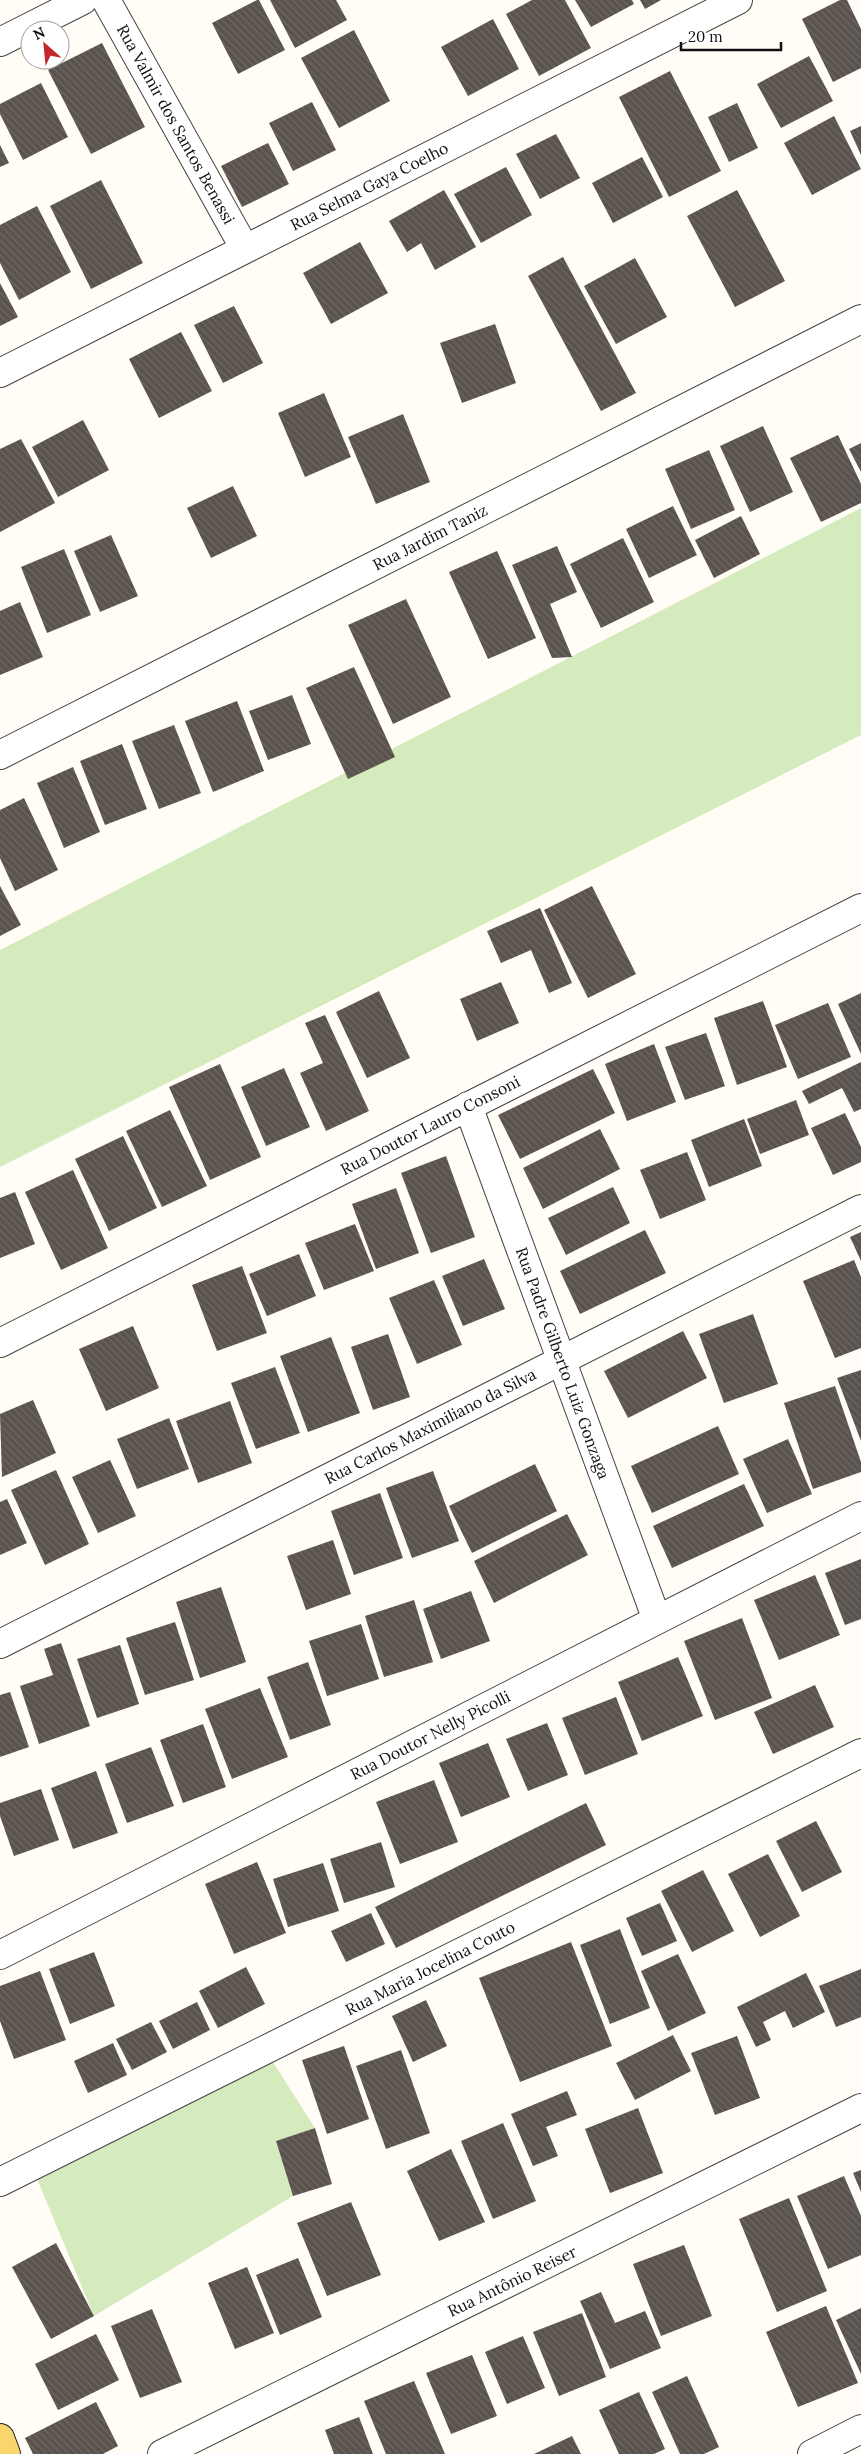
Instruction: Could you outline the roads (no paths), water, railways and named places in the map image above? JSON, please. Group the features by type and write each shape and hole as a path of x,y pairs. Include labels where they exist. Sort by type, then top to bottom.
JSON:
{"main road":[{"path":"0,2438 6,2454"}],"street":[{"path":"0,42 83,0"},
{"name":"Rua Valmir dos Santos Benassi","path":"106,0 245,249"},
{"name":"Rua Selma Gaya Coelho","path":"0,373 738,0"},
{"name":"Rua Jardim Taniz","path":"0,755 861,319"},
{"name":"Rua Doutor Lauro Consoni","path":"0,1344 861,908"},
{"name":"Rua Padre Gilberto Luiz Gonzaga","path":"468,1106 657,1620"},
{"name":"Rua Carlos Maximiliano da Silva","path":"0,1644 861,1209"},
{"name":"Rua Doutor Nelly Picolli","path":"0,1955 861,1516"},
{"name":"Rua Maria Jocelina Couto","path":"0,2182 861,1753"},
{"name":"Rua Antônio Reiser","path":"162,2454 861,2108"},
{"path":"812,2454 861,2429"}]}
